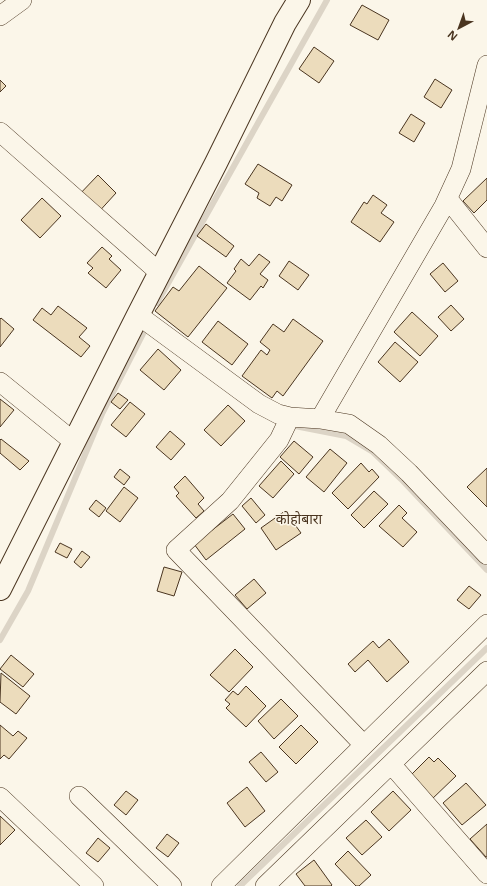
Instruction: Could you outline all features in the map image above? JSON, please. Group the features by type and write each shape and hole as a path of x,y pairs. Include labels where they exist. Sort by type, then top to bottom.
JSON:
{"street":[{"path":"0,16 22,0"},
{"path":"3,576 74,442 216,163 285,23 299,0"},
{"path":"320,419 448,199 480,123 487,65"},
{"path":"0,132 160,273"},
{"path":"448,199 487,248"},
{"path":"138,315 259,404 278,414 290,417 320,419 349,424 379,445 409,473 487,555"},
{"path":"0,382 74,442"},
{"path":"290,417 279,440 230,501 176,550 364,745"},
{"path":"221,886 487,624"},
{"path":"265,886 487,671"},
{"path":"391,764 487,874"},
{"path":"79,796 172,886"},
{"path":"0,797 94,886"}],"building":[{"path":"362,5 389,20 378,40 350,25"},
{"path":"314,47 334,61 319,83 299,69"},
{"path":"435,79 452,90 441,108 424,97"},
{"path":"0,80 6,86 0,92"},
{"path":"411,114 425,123 414,142 399,133"},
{"path":"258,164 292,185 282,201 276,197 270,206 257,198 259,193 245,184"},
{"path":"98,175 116,193 95,216 76,198"},
{"path":"487,178 487,200 474,213 463,201"},
{"path":"373,195 387,205 381,213 394,222 380,242 351,222 364,202 367,204"},
{"path":"42,198 61,216 40,238 21,220"},
{"path":"206,224 234,246 226,257 197,236"},
{"path":"102,247 112,256 109,259 121,270 106,288 88,273 93,268 87,263"},
{"path":"259,254 270,262 260,274 268,280 263,288 261,286 250,300 227,283 236,271 234,269 241,259 249,266"},
{"path":"289,261 309,275 298,290 279,276"},
{"path":"443,263 458,281 445,292 430,274"},
{"path":"199,266 227,288 188,337 155,311 173,287 179,291"},
{"path":"451,305 464,319 451,331 438,317"},
{"path":"58,306 87,328 79,337 90,346 81,357 33,320 42,308 51,315"},
{"path":"412,312 438,336 420,356 394,332"},
{"path":"1,318 14,329 0,347 0,319"},
{"path":"293,319 323,341 283,396 277,391 272,398 242,376 261,350 267,355 270,350 260,342 273,324 284,332"},
{"path":"218,321 248,344 232,365 202,342"},
{"path":"395,342 418,362 400,382 378,362"},
{"path":"158,349 181,370 164,390 140,370"},
{"path":"118,393 128,400 120,409 111,402"},
{"path":"0,399 14,410 0,427"},
{"path":"130,402 145,414 126,437 111,425"},
{"path":"228,405 245,421 221,446 204,430"},
{"path":"170,431 185,444 171,460 156,447"},
{"path":"1,439 29,461 20,470 0,453"},
{"path":"294,441 313,457 299,474 280,457"},
{"path":"330,449 347,463 324,492 306,477"},
{"path":"281,461 294,474 273,498 259,486"},
{"path":"361,463 369,472 372,469 379,477 348,509 332,493"},
{"path":"487,468 487,507 467,487"},
{"path":"120,469 130,477 124,485 114,477"},
{"path":"185,476 204,498 198,504 204,511 196,518 176,496 179,493 174,487"},
{"path":"124,487 138,498 120,522 106,511"},
{"path":"374,491 388,504 364,528 351,515"},
{"path":"251,498 265,515 256,523 242,506"},
{"path":"96,500 106,508 99,517 89,509"},
{"path":"399,505 407,513 402,518 417,532 403,547 379,526"},
{"path":"285,511 301,533 276,550 261,528"},
{"path":"233,514 245,529 206,560 194,544"},
{"path":"60,543 72,549 67,558 55,552"},
{"path":"82,551 90,557 81,568 74,562"},
{"path":"164,567 182,572 174,596 157,591"},
{"path":"254,579 266,593 247,609 235,595"},
{"path":"469,586 481,595 469,609 457,600"},
{"path":"389,639 409,662 387,682 368,660 355,672 348,664 373,641 379,648"},
{"path":"235,649 253,667 229,692 210,675"},
{"path":"11,655 34,674 23,687 0,669"},
{"path":"1,673 30,696 16,714 0,702"},
{"path":"246,686 266,706 246,727 226,708 230,704 225,700 233,691 238,695"},
{"path":"281,699 298,716 274,739 258,721"},
{"path":"0,725 13,736 18,731 27,738 9,759 4,755 0,759"},
{"path":"301,725 318,742 296,764 279,747"},
{"path":"261,752 278,772 266,782 249,762"},
{"path":"429,757 434,762 438,758 456,776 431,800 409,777"},
{"path":"466,783 486,805 462,825 443,803"},
{"path":"247,787 265,811 245,827 227,803"},
{"path":"126,791 138,800 126,815 114,805"},
{"path":"393,791 411,810 389,831 371,812"},
{"path":"0,816 15,830 0,845"},
{"path":"366,820 382,837 362,855 346,838"},
{"path":"487,824 487,857 486,857 470,839"},
{"path":"167,834 179,843 168,857 156,848"},
{"path":"98,838 110,848 98,862 86,853"},
{"path":"348,851 371,875 359,886 356,886 335,864"},
{"path":"314,860 332,885 331,886 305,886 296,874"}],"waterway":[{"path":"157,303 327,0"},
{"path":"0,640 28,591 102,414 145,330"},
{"path":"295,426 346,436 373,452 401,479 487,570"},
{"path":"240,886 487,648"}],"district":[{"name":"कोहोबारा","path":"299,518"}]}
